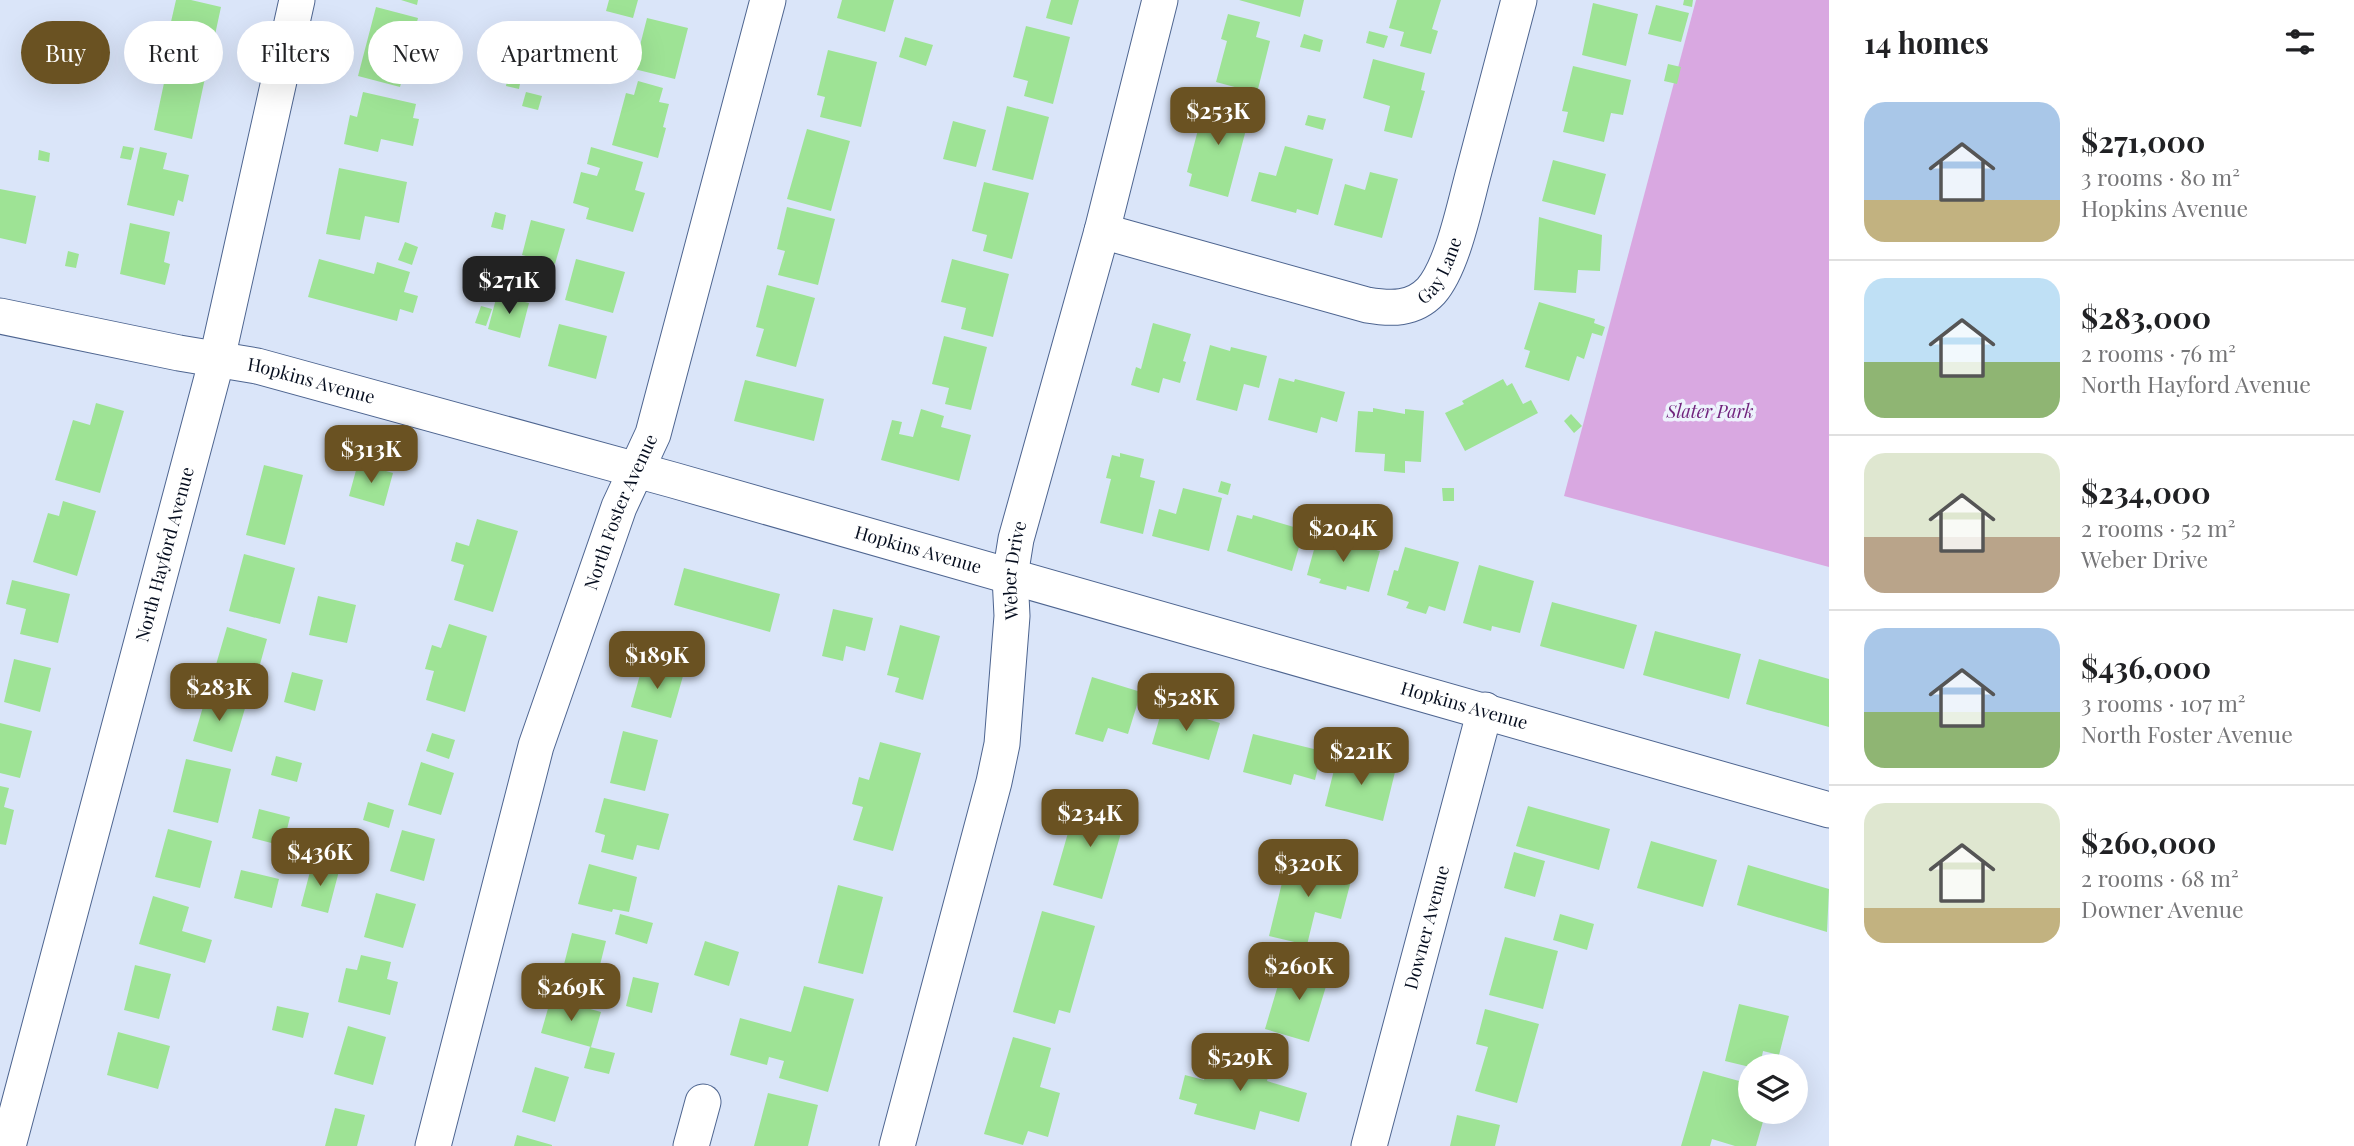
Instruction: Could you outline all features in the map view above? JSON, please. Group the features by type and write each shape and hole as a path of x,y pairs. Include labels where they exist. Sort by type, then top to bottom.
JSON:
{"street":[{"name":"North Hayford Avenue","path":"8,1146 217,359 298,0"},
{"name":"North Foster Avenue","path":"433,1146 536,746 619,507 653,434 768,0"},
{"name":"Weber Drive","path":"897,1146 1002,744 1012,616 1010,576 1016,539 1102,231 1160,0"},
{"name":"Gay Lane","path":"1102,231 1367,305 1391,309 1414,304 1430,291 1444,273 1519,0"},
{"name":"Hopkins Avenue","path":"0,316 257,366 638,470 1829,810"},
{"name":"Downer Avenue","path":"1369,1146 1485,710"},
{"path":"691,1146 703,1102"}],"green space":[{"name":"Slater Park","path":"1696,0 1829,0 1829,567 1564,496"}],"building":[{"path":"176,0 191,0 221,7 218,21 171,21"},
{"path":"401,0 418,0 417,5"},
{"path":"609,0 638,0 633,18 606,11"},
{"path":"842,0 894,0 885,32 837,18"},
{"path":"1051,0 1079,0 1072,25 1046,18"},
{"path":"1239,0 1304,0 1300,17"},
{"path":"1397,0 1441,0 1432,29 1438,31 1431,54 1400,46 1404,32 1389,28"},
{"path":"1684,0 1693,0 1692,7 1683,5"},
{"path":"1593,3 1638,14 1626,66 1582,55"},
{"path":"1656,5 1689,13 1681,42 1648,34"},
{"path":"376,7 418,18 417,21 372,21"},
{"path":"1228,14 1260,22 1256,37 1270,41 1257,93 1216,82 1227,41 1221,39"},
{"path":"647,18 688,28 675,79 642,71 642,38"},
{"path":"1026,26 1070,37 1053,104 1024,96 1028,81 1013,77"},
{"path":"1369,31 1388,36 1384,48 1366,43"},
{"path":"1304,34 1323,40 1320,52 1300,47"},
{"path":"905,37 933,45 926,66 899,57"},
{"path":"368,38 368,79 358,76"},
{"path":"828,50 877,62 861,127 820,117 825,97 817,95"},
{"path":"1373,59 1425,73 1421,90 1425,91 1412,138 1384,131 1390,106 1363,98"},
{"path":"1668,64 1681,67 1677,84 1664,81"},
{"path":"1573,66 1631,80 1623,115 1611,113 1604,142 1563,132 1568,112 1562,111"},
{"path":"642,82 663,88 659,102 669,104 658,158 612,145 626,93 634,95 637,84"},
{"path":"164,84 204,84 192,139 154,130"},
{"path":"506,84 520,84 519,89"},
{"path":"363,92 416,104 413,118 419,119 413,146 381,139 378,152 344,144 350,115 357,117"},
{"path":"526,92 542,96 538,110 522,106"},
{"path":"1206,99 1251,111 1228,197 1189,186 1192,174 1187,172"},
{"path":"1007,106 1049,117 1033,180 992,170"},
{"path":"1308,115 1326,119 1323,130 1305,125"},
{"path":"953,121 986,130 976,167 943,159"},
{"path":"807,129 850,141 831,211 787,199"},
{"path":"123,146 134,148 131,160 120,158"},
{"path":"1285,146 1333,159 1318,215 1297,209 1296,213 1251,201 1259,172 1276,176"},
{"path":"140,147 167,153 163,169 189,175 183,202 178,200 174,216 127,205"},
{"path":"591,147 643,162 635,190 645,193 633,232 586,219 589,208 573,203 581,172 597,176 600,168 587,164"},
{"path":"39,150 50,153 49,162 38,160"},
{"path":"1553,160 1606,174 1595,215 1542,201"},
{"path":"339,168 407,182 399,223 365,216 360,240 326,234"},
{"path":"1370,172 1398,179 1382,238 1334,225 1345,184 1365,190"},
{"path":"984,182 1029,193 1012,259 983,251 987,235 972,231"},
{"path":"0,189 36,196 26,244 0,238"},
{"path":"787,207 835,219 818,285 778,275 785,251 777,249"},
{"path":"495,212 506,215 503,230 491,227"},
{"path":"1539,217 1602,235 1600,271 1578,270 1576,293 1534,290"},
{"path":"531,220 565,229 555,264 522,255"},
{"path":"130,223 170,232 164,262 170,264 165,285 120,274"},
{"path":"405,242 418,247 412,265 398,260"},
{"path":"68,251 79,254 76,268 65,266"},
{"path":"319,259 374,274 377,262 410,272 404,292 418,296 413,313 400,309 397,321 308,297"},
{"path":"576,259 625,272 613,313 565,300"},
{"path":"952,259 1009,274 993,337 961,329 966,308 941,302"},
{"path":"767,285 815,298 796,367 756,356 764,329 756,327"},
{"path":"497,295 529,303 520,338 488,329"},
{"path":"1539,302 1595,319 1594,323 1605,327 1602,336 1592,333 1584,359 1577,356 1569,381 1525,367 1530,351 1524,349"},
{"path":"481,306 492,309 486,326 475,323"},
{"path":"1153,323 1191,334 1180,383 1163,378 1159,393 1131,385 1136,367 1141,369"},
{"path":"559,324 607,336 596,379 548,366"},
{"path":"944,336 987,347 971,410 945,404 949,388 932,384"},
{"path":"1210,345 1230,351 1231,347 1267,356 1259,388 1244,384 1237,411 1196,400"},
{"path":"1279,378 1294,382 1295,379 1345,392 1337,422 1321,417 1317,433 1268,420"},
{"path":"1503,379 1507,386 1512,383 1523,404 1531,400 1538,413 1465,451 1445,413"},
{"path":"745,380 824,399 814,441 734,421"},
{"path":"96,403 124,411 100,493 55,480 73,420 90,425"},
{"path":"1373,408 1405,414 1405,409 1424,411 1421,462 1405,461 1405,473 1384,471 1385,454 1355,452 1358,411 1373,412"},
{"path":"921,409 944,416 941,427 971,435 959,481 881,460 892,420 902,422 899,434 913,437"},
{"path":"1571,414 1582,426 1574,433 1564,421"},
{"path":"1120,453 1144,459 1140,477 1155,481 1143,534 1100,523 1111,479 1106,478 1112,455 1120,457"},
{"path":"358,463 393,473 384,506 349,496"},
{"path":"264,465 303,475 285,545 246,535"},
{"path":"1221,481 1231,484 1228,495 1218,492"},
{"path":"1183,488 1222,498 1209,551 1152,536 1159,509 1176,514"},
{"path":"1442,488 1454,488 1454,501 1443,501"},
{"path":"63,501 96,511 77,576 33,562 48,513 59,516"},
{"path":"1237,515 1252,519 1253,515 1304,530 1292,571 1227,551"},
{"path":"477,519 518,531 493,612 454,600 464,565 451,561 456,542 469,546"},
{"path":"1316,524 1326,527 1323,534 1314,532"},
{"path":"1318,535 1380,551 1369,592 1347,586 1346,590 1319,583 1321,579 1307,575"},
{"path":"1405,547 1459,562 1445,611 1429,606 1426,614 1406,608 1409,602 1387,595 1394,570 1398,571"},
{"path":"244,554 295,568 280,624 229,611"},
{"path":"1479,565 1534,581 1520,633 1492,626 1491,631 1463,623"},
{"path":"684,568 780,594 770,632 674,605"},
{"path":"12,580 70,594 58,643 20,634 26,609 6,604"},
{"path":"318,596 356,605 347,643 309,635"},
{"path":"1552,602 1637,625 1624,669 1540,646"},
{"path":"833,609 873,618 865,651 846,646 843,661 822,656"},
{"path":"449,624 487,636 465,712 426,700 434,671 425,669 432,645 441,648"},
{"path":"900,625 940,636 923,700 895,692 899,678 887,675"},
{"path":"227,627 267,639 254,686 213,675"},
{"path":"1655,631 1741,654 1729,699 1643,675"},
{"path":"14,659 51,668 40,712 4,702"},
{"path":"1759,659 1829,679 1829,727 1746,704"},
{"path":"643,664 683,676 671,718 631,707"},
{"path":"292,672 323,680 315,711 284,702"},
{"path":"1092,677 1141,692 1128,734 1108,728 1103,742 1075,734"},
{"path":"207,693 246,705 232,752 193,741"},
{"path":"1163,706 1220,723 1209,760 1152,744"},
{"path":"0,723 32,731 20,778 0,773"},
{"path":"623,731 658,740 645,791 610,783"},
{"path":"432,733 455,740 449,759 426,751"},
{"path":"1253,734 1322,751 1315,780 1294,774 1291,785 1243,772"},
{"path":"880,742 921,753 893,851 853,840 863,807 852,804 859,777 869,780"},
{"path":"1338,754 1396,768 1383,821 1325,806"},
{"path":"276,756 302,763 297,782 271,775"},
{"path":"186,759 231,769 218,823 173,812"},
{"path":"421,762 454,773 441,815 408,805"},
{"path":"0,786 9,788 4,807 14,810 6,845 0,844"},
{"path":"604,798 669,814 659,850 637,845 633,860 601,852 605,835 595,832"},
{"path":"1078,798 1127,812 1102,899 1053,885"},
{"path":"368,802 394,810 389,828 363,820"},
{"path":"1528,806 1610,829 1599,870 1516,846"},
{"path":"259,809 290,817 283,846 252,838"},
{"path":"168,829 212,841 200,888 155,877"},
{"path":"402,830 435,839 424,881 390,871"},
{"path":"1651,841 1717,860 1703,907 1637,888"},
{"path":"1514,852 1545,861 1535,897 1504,888"},
{"path":"1288,858 1353,873 1341,919 1315,912 1307,945 1269,936"},
{"path":"312,864 339,871 328,913 301,906"},
{"path":"589,864 637,877 629,912 613,909 612,912 578,904"},
{"path":"1748,865 1829,889 1827,932 1737,905"},
{"path":"241,870 279,879 272,908 234,898"},
{"path":"838,885 883,897 863,974 818,963"},
{"path":"376,893 416,904 403,948 364,937"},
{"path":"153,896 189,907 182,931 212,940 205,963 139,944"},
{"path":"1042,911 1095,926 1070,1013 1059,1010 1055,1024 1013,1012"},
{"path":"620,914 653,923 647,944 615,934"},
{"path":"1560,914 1594,924 1587,950 1553,940"},
{"path":"572,933 606,941 595,985 561,976"},
{"path":"1505,937 1558,951 1543,1009 1489,995"},
{"path":"705,941 739,952 729,986 694,975"},
{"path":"361,955 391,962 387,979 398,982 390,1015 338,1002 346,968 357,970"},
{"path":"1302,961 1331,970 1309,1042 1265,1029 1281,975 1296,980"},
{"path":"135,965 171,974 159,1019 124,1010"},
{"path":"633,977 659,983 652,1013 626,1006"},
{"path":"804,986 854,999 828,1092 779,1078 784,1061 769,1057 767,1065 730,1055 740,1018 791,1032"},
{"path":"551,998 601,1012 591,1047 541,1033"},
{"path":"1739,1004 1789,1016 1779,1054 1763,1051 1762,1054 1738,1054 1738,1064 1725,1061"},
{"path":"277,1006 309,1013 303,1038 272,1030"},
{"path":"1485,1009 1539,1024 1517,1103 1475,1091 1488,1047 1476,1044"},
{"path":"348,1026 386,1037 373,1085 334,1074"},
{"path":"118,1032 170,1046 158,1089 107,1075"},
{"path":"1013,1037 1051,1048 1040,1087 1060,1093 1048,1137 1028,1131 1023,1145 984,1134"},
{"path":"590,1047 615,1053 609,1074 584,1068"},
{"path":"1213,1050 1271,1066 1267,1081 1307,1093 1299,1122 1260,1111 1255,1130 1194,1114 1197,1104 1179,1099 1185,1075 1204,1080"},
{"path":"535,1067 569,1077 555,1122 522,1112"},
{"path":"1703,1071 1738,1081 1738,1124 1762,1124 1756,1146 1735,1146 1712,1139 1710,1146 1681,1146"},
{"path":"768,1093 818,1105 808,1146 754,1146"},
{"path":"335,1108 365,1115 357,1146 325,1146"},
{"path":"1457,1115 1500,1125 1495,1146 1450,1146"},
{"path":"517,1135 552,1145 552,1146 514,1146"}]}
